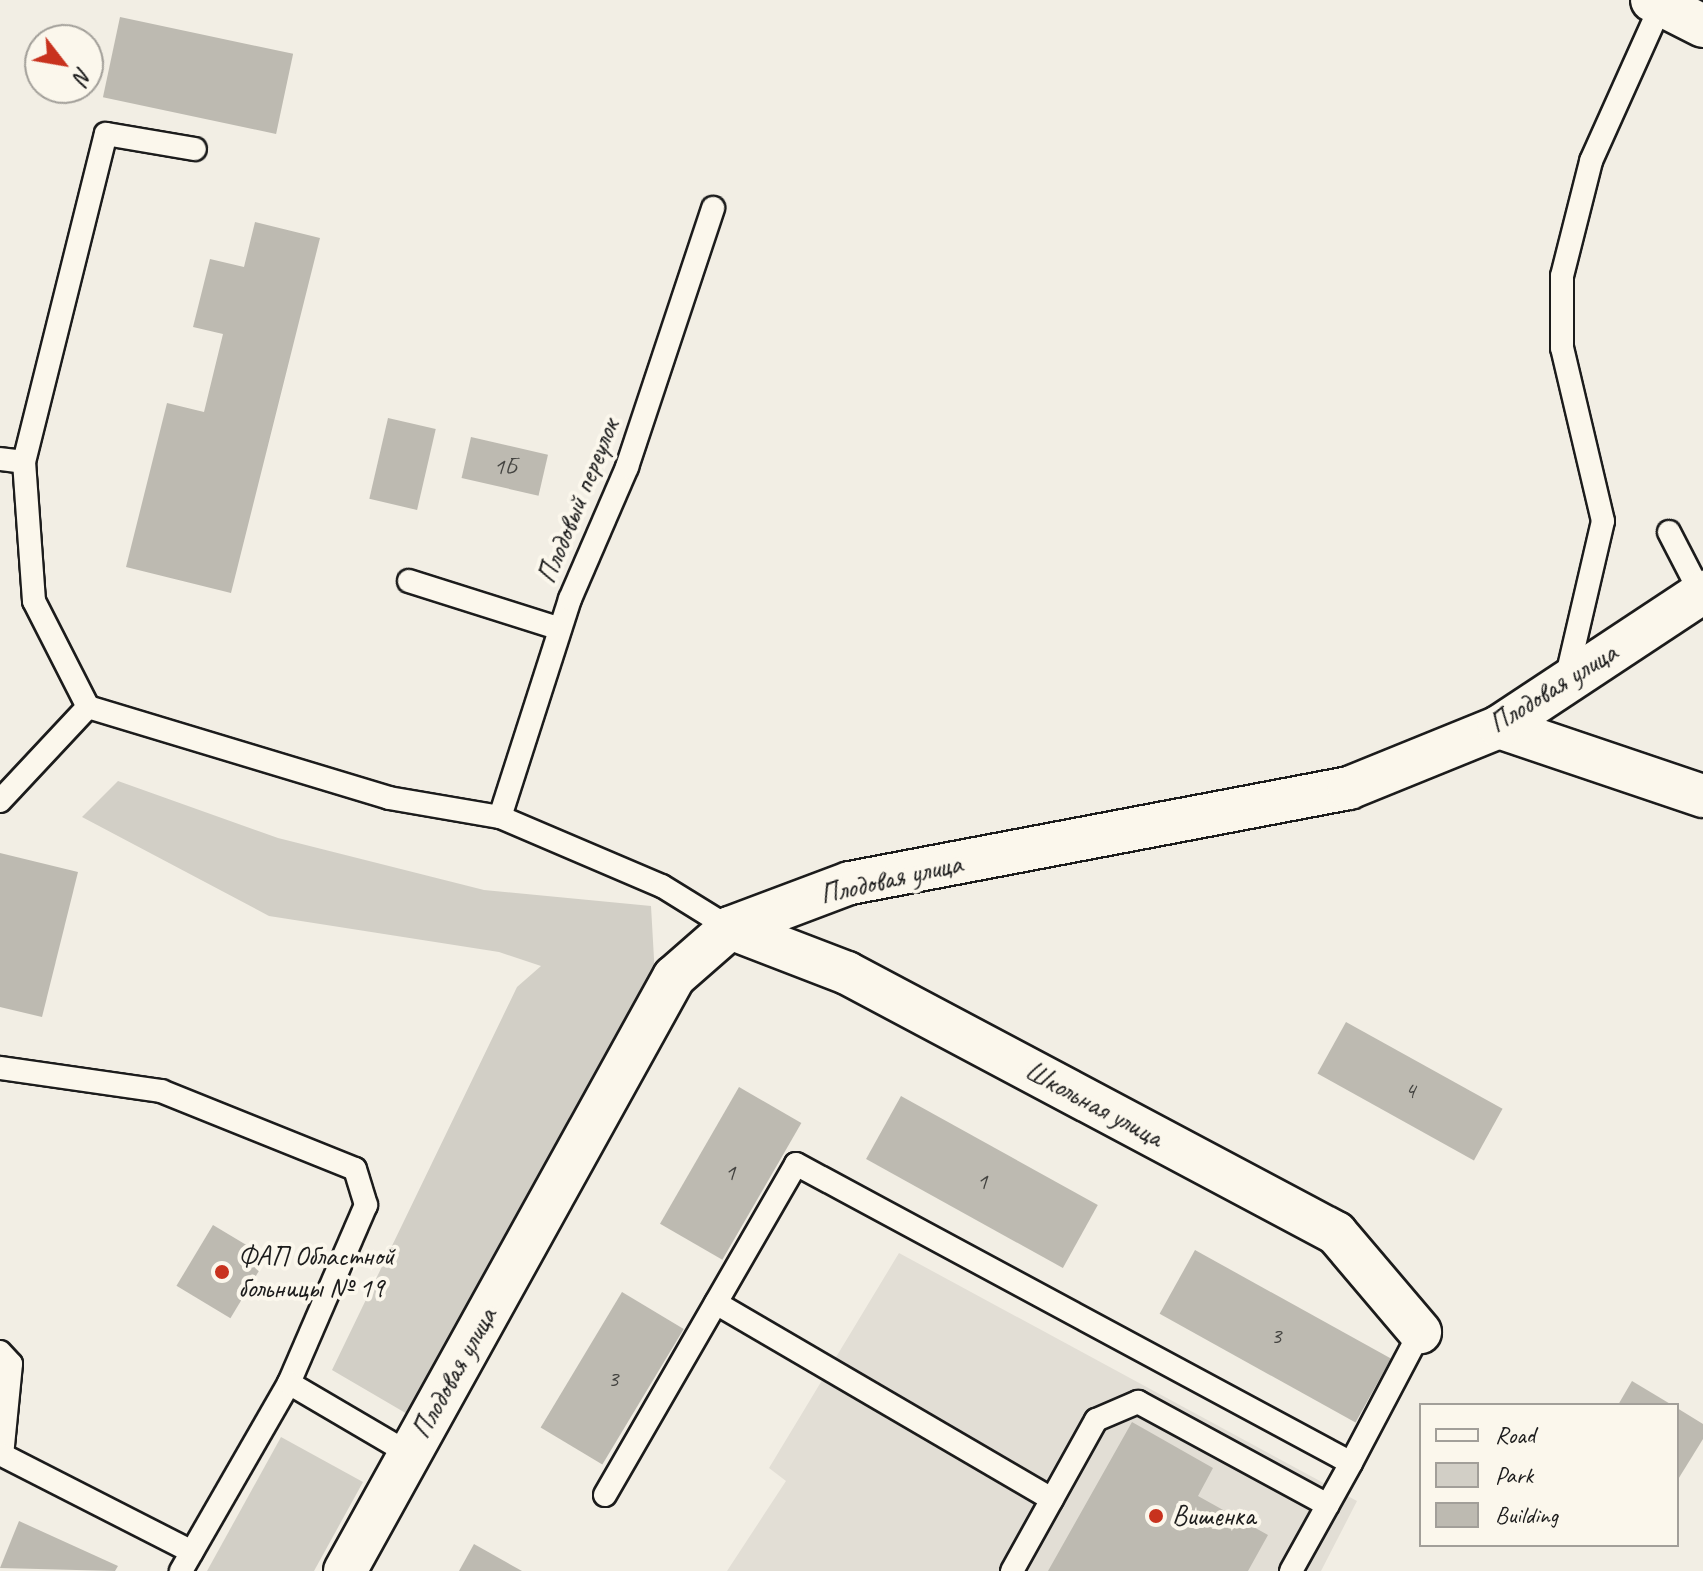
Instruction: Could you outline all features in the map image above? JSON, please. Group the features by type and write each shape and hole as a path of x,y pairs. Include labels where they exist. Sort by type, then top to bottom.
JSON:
{"street":[{"path":"1657,3 1703,26"},
{"name":"Плодовая улица","path":"345,1571 674,977 730,928 850,883 1349,788 1499,727 1702,593"},
{"path":"1499,727 1703,796"},
{"name":"Школьная улица","path":"730,928 847,973 1336,1233 1420,1332"}],"lane":[{"path":"1565,683 1603,521 1562,348 1562,276 1591,161 1657,3"},
{"path":"195,149 106,134 24,462 34,601 88,707 389,798 500,817 662,886 730,928"},
{"name":"Плодовый переулок","path":"500,817 560,629 627,467 713,208"},
{"path":"0,459 24,462"},
{"path":"1669,532 1702,593"},
{"path":"409,581 560,629"},
{"path":"0,801 88,707"},
{"path":"0,1068 161,1091 355,1169 366,1205 289,1383 186,1561 2,1455 11,1364 0,1352"},
{"path":"605,1495 796,1164 1351,1463"},
{"path":"716,1303 1052,1499"},
{"path":"1291,1571 1420,1332"},
{"path":"289,1383 410,1454"},
{"path":"1012,1571 1096,1420 1138,1402 1328,1505"}],"shaded area":[{"path":"899,1253 1357,1501 1321,1571 727,1571 786,1481 769,1468"}],"green space":[{"path":"118,781 278,838 484,890 651,906 656,994 409,1415 332,1370 517,987 541,966 499,952 269,916 82,817"},
{"path":"281,1437 363,1482 314,1571 207,1571"}],"building":[{"path":"120,17 293,54 276,134 104,97"},
{"path":"255,222 320,238 231,593 126,567 167,403 204,412 223,334 193,327 210,259 244,267"},
{"path":"388,418 436,429 417,510 369,499"},
{"path":"471,437 548,455 539,496 462,478"},
{"path":"0,853 78,872 42,1017 0,1007"},
{"path":"1346,1022 1503,1109 1474,1160 1317,1074"},
{"path":"739,1087 801,1123 722,1260 660,1224"},
{"path":"901,1096 1098,1205 1063,1268 866,1159"},
{"name":"ФАП Областной больницы № 19","path":"213,1225 267,1257 230,1318 176,1286"},
{"path":"1195,1250 1391,1359 1356,1422 1160,1314"},
{"path":"622,1292 684,1329 602,1465 541,1427"},
{"path":"1632,1381 1669,1403 1619,1403"},
{"path":"1679,1409 1703,1424 1703,1439 1679,1478"},
{"name":"Вишенка","path":"1132,1422 1213,1468 1198,1496 1268,1535 1248,1571 1048,1571"},
{"path":"19,1521 118,1566 115,1571 0,1568"},
{"path":"474,1544 522,1571 459,1571"}],"place":[{"name":"ФАП Областной больницы № 19","path":"222,1272"},
{"name":"Вишенка","path":"1156,1516"}]}
